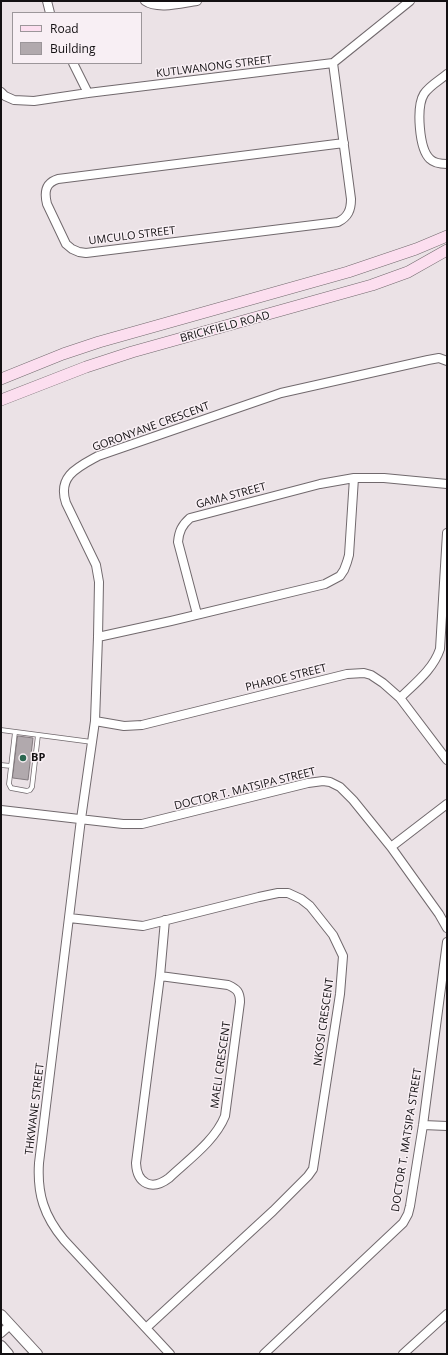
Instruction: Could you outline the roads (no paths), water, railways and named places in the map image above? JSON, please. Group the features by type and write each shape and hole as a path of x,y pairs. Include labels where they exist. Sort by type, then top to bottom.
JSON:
{"main road":[{"name":"BRICKFIELD ROAD","path":"1,379 63,354 99,342 348,272 416,249 447,236"},
{"name":"BRICKFIELD ROAD","path":"1,400 86,367 132,352 372,285 408,272 447,250"}],"street":[{"path":"47,1 50,12"},
{"path":"145,1 154,5 162,5 197,1"},
{"path":"333,63 410,1"},
{"name":"KUTLWANONG STREET","path":"1,92 5,96 23,102 333,63"},
{"name":"UMCULO STREET","path":"333,63 344,144 351,205 347,215 338,222 86,253 72,249 66,244 45,197 48,185 58,178 344,144"},
{"path":"74,64 88,93"},
{"path":"447,74 424,94 419,117 423,149 426,155 431,160 438,163 447,164"},
{"name":"GORONYANE CRESCENT","path":"81,819 95,720 99,582 96,565 63,494 67,478 72,472 98,456 281,393 428,360 439,358 447,361"},
{"path":"98,637 325,584 340,576 344,570 349,555 354,478"},
{"name":"GAMA STREET","path":"197,614 178,542 178,535 185,523 190,518 320,484 354,478 384,478 447,484"},
{"path":"400,698 429,669 436,660 440,649 447,533"},
{"name":"PHAROE STREET","path":"95,720 124,726 142,725 357,673 364,673 378,679 400,698 447,760"},
{"name":"DOCTOR T. MATSIPA STREET","path":"1,810 123,824 142,824 308,782 330,782 340,787 354,800 391,847 439,914 447,928"},
{"path":"391,847 447,804"},
{"name":"THKWANE STREET","path":"81,819 39,1163 39,1190 52,1226 170,1354"},
{"name":"NKOSI CRESCENT","path":"69,918 143,926 259,897 278,893 291,894 301,898 310,906 333,935 343,956 343,966 313,1168 308,1176 273,1211 146,1328"},
{"name":"MAELI CRESCENT","path":"160,976 228,985 238,990 240,1002 225,1116 222,1125 215,1134 169,1178 163,1183 152,1184 145,1183 139,1178 136,1170 136,1163 160,976 165,920"},
{"name":"DOCTOR T. MATSIPA STREET","path":"264,1354 404,1223 408,1214 423,1125 447,942"},
{"path":"423,1125 447,1126"},
{"path":"404,1354 447,1314"},
{"path":"1,1315 37,1354"},
{"path":"1,1333 10,1325"},
{"path":"1,1346 8,1354"}],"lane":[{"path":"1,730 92,742"},
{"path":"15,732 8,784 10,787 27,791 32,787 38,735"},
{"path":"1,765 11,766"}],"place":[{"name":"BP","path":"23,758"}]}
